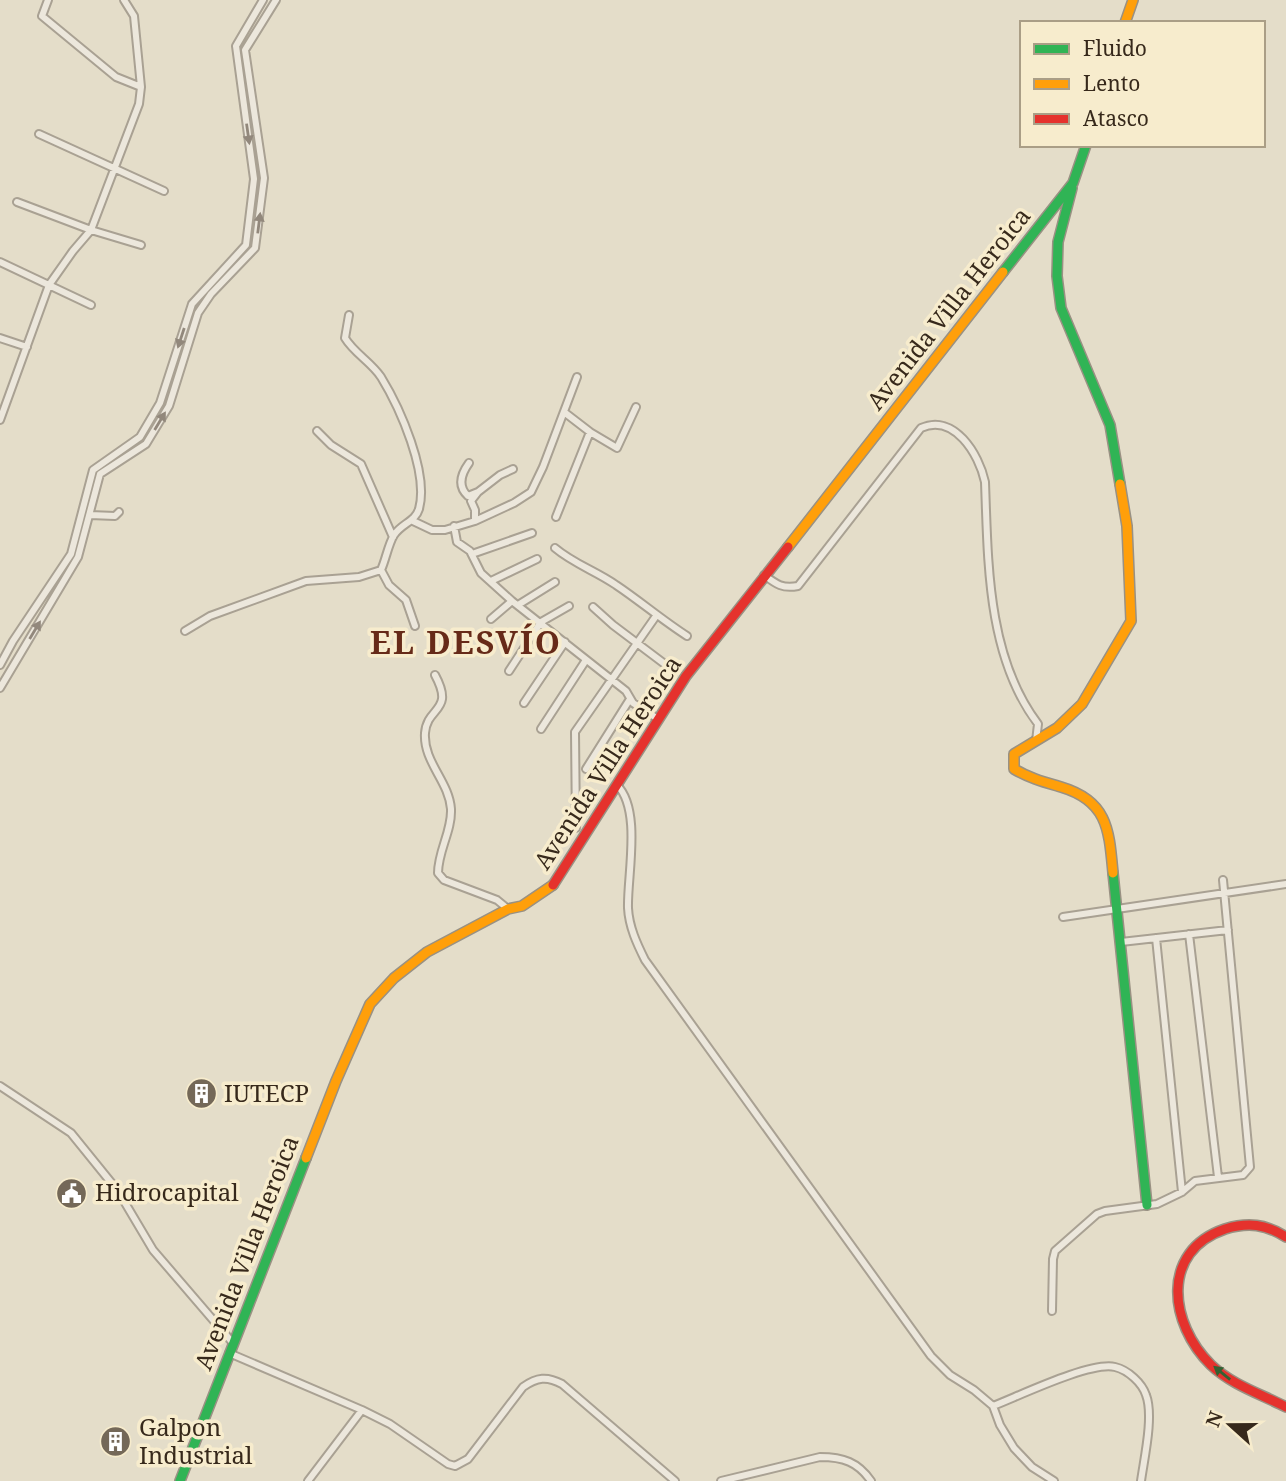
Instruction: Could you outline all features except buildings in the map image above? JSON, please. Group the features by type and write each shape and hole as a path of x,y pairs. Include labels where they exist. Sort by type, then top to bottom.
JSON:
{"main road":[{"path":"1126,21 1133,0"},
{"name":"Avenida Villa Heroica","path":"180,1481 335,1081 370,1004 394,978 427,952 508,909 522,906 555,884 686,676 1073,183 1085,147"},
{"path":"1073,183 1058,242 1057,276 1061,308 1110,425 1127,526 1131,621 1082,704 1057,728 1014,754 1014,769 1025,777 1065,788 1090,799 1104,817 1110,842 1147,1205"},
{"path":"1284,1406 1230,1380 1204,1358 1179,1316 1177,1287 1184,1264 1201,1241 1226,1229 1251,1223 1275,1229 1286,1237"}],"street":[{"path":"48,0 42,16 116,77 141,87"},
{"path":"0,420 2,408 49,285 91,230 139,104 141,87 134,16 124,0"},
{"path":"0,665 13,640 71,554 93,470 140,436 160,403 192,304 246,245 254,179 236,46 263,0"},
{"path":"0,688 78,557 100,474 146,444 169,406 198,313 211,294 255,248 264,178 245,50 275,0"},
{"path":"39,134 164,191"},
{"path":"17,202 91,230 141,245"},
{"path":"0,262 91,305"},
{"path":"349,315 345,338 381,377 416,456 421,492 420,507 413,521 402,526 393,537 381,570 388,585 406,600 415,626"},
{"path":"0,338 27,347"},
{"path":"413,521 432,530 445,530 514,503 531,492 577,377"},
{"path":"564,412 617,448 636,407"},
{"path":"764,575 778,586 798,586 921,429 931,424 942,424 954,431 976,455 982,468 989,575 995,615 1012,678 1027,709 1038,724 1036,741"},
{"path":"317,431 331,445 361,464 393,537"},
{"path":"555,517 590,432"},
{"path":"469,463 461,481 463,490 468,496 478,492"},
{"path":"475,520 475,509 471,501 495,478 513,469"},
{"path":"90,515 115,516 119,512"},
{"path":"454,526 457,542 472,554 481,573 626,691 630,699 658,719"},
{"path":"472,554 532,533"},
{"path":"555,548 582,567 615,584 687,636"},
{"path":"491,581 537,559"},
{"path":"185,631 210,615 306,581 359,577 381,570"},
{"path":"491,619 555,582"},
{"path":"509,671 541,622 569,606"},
{"path":"593,607 666,665"},
{"path":"576,828 575,732 656,616"},
{"path":"524,703 565,642"},
{"path":"541,729 586,660"},
{"path":"435,675 443,695 426,728 426,750 429,761 441,777 451,808 449,827 439,861 439,873 444,880 497,900 508,909"},
{"path":"586,769 630,699"},
{"path":"617,785 622,790 628,809 633,853 628,909 633,935 645,960 931,1356 950,1376 974,1390 993,1406 1000,1425 1014,1448 1032,1467 1054,1481"},
{"path":"1052,1311 1055,1251 1097,1214 1118,1208 1157,1204 1182,1192 1195,1181 1243,1175 1250,1167 1223,880"},
{"path":"1063,917 1286,884"},
{"path":"1121,942 1228,930"},
{"path":"1189,934 1218,1177"},
{"path":"1156,938 1182,1192"},
{"path":"0,1086 71,1133 118,1191 153,1250 232,1342"},
{"path":"229,1353 362,1410 390,1424 448,1464 455,1466 468,1459 523,1387 533,1380 551,1378 562,1384 675,1481"},
{"path":"993,1406 1094,1367 1116,1367 1135,1377 1147,1396 1148,1418 1141,1481"},
{"path":"308,1481 362,1410"},
{"path":"720,1481 820,1457 832,1457 858,1465 871,1481"}],"traffic: fast":[{"path":"1003,272 1073,183 1085,147"},
{"path":"1072,188 1058,242 1057,276 1061,308 1110,425 1120,484"},
{"path":"1113,873 1147,1205"},
{"path":"180,1481 306,1158"}],"traffic: slow":[{"path":"1126,21 1133,0"},
{"path":"788,547 1003,272"},
{"path":"1113,873 1110,843 1097,809 1077,793 1014,769 1014,754 1057,728 1082,704 1131,621 1127,526 1120,484"},
{"path":"306,1158 370,1004 394,978 427,952 508,909 522,906 553,885"}],"traffic: jam":[{"path":"553,885 686,676 788,547"},
{"path":"1286,1237 1271,1229 1241,1225 1204,1239 1189,1254 1181,1271 1178,1290 1186,1330 1211,1365 1237,1384 1286,1407"}],"place":[{"name":"IUTECP","path":"201,1094"},
{"name":"Hidrocapital","path":"72,1193"},
{"name":"Galpon Industrial","path":"116,1442"}],"district":[{"name":"EL DESVÍO","path":"466,643"}]}
